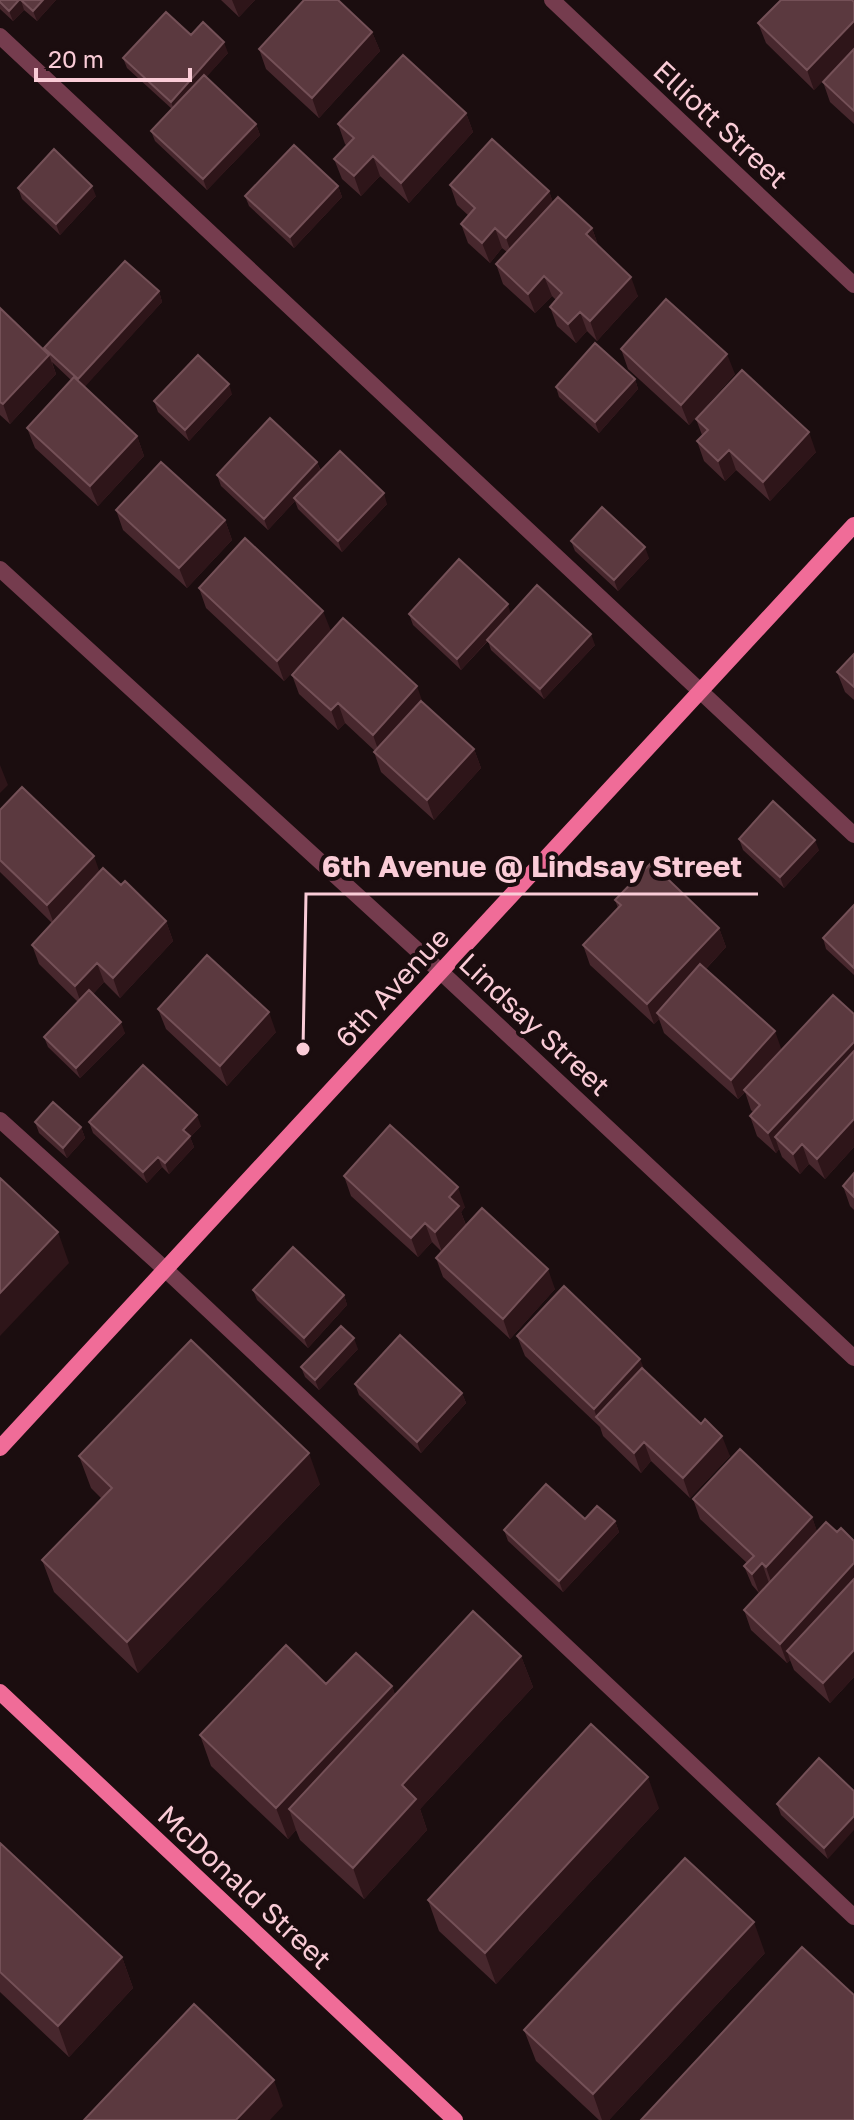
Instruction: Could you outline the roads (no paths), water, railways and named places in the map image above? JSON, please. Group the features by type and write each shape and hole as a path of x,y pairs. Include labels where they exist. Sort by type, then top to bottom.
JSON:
{"street":[{"name":"Elliott Street","path":"552,0 854,285"},
{"path":"0,36 854,835"},
{"name":"6th Avenue","path":"0,1448 854,525"},
{"name":"Lindsay Street","path":"0,569 441,972 854,1358"},
{"path":"0,1120 166,1270 854,1917"},
{"name":"McDonald Street","path":"0,1692 455,2120"}],"place":[{"name":"6th Avenue @ Lindsay Street","path":"303,1049"}]}
